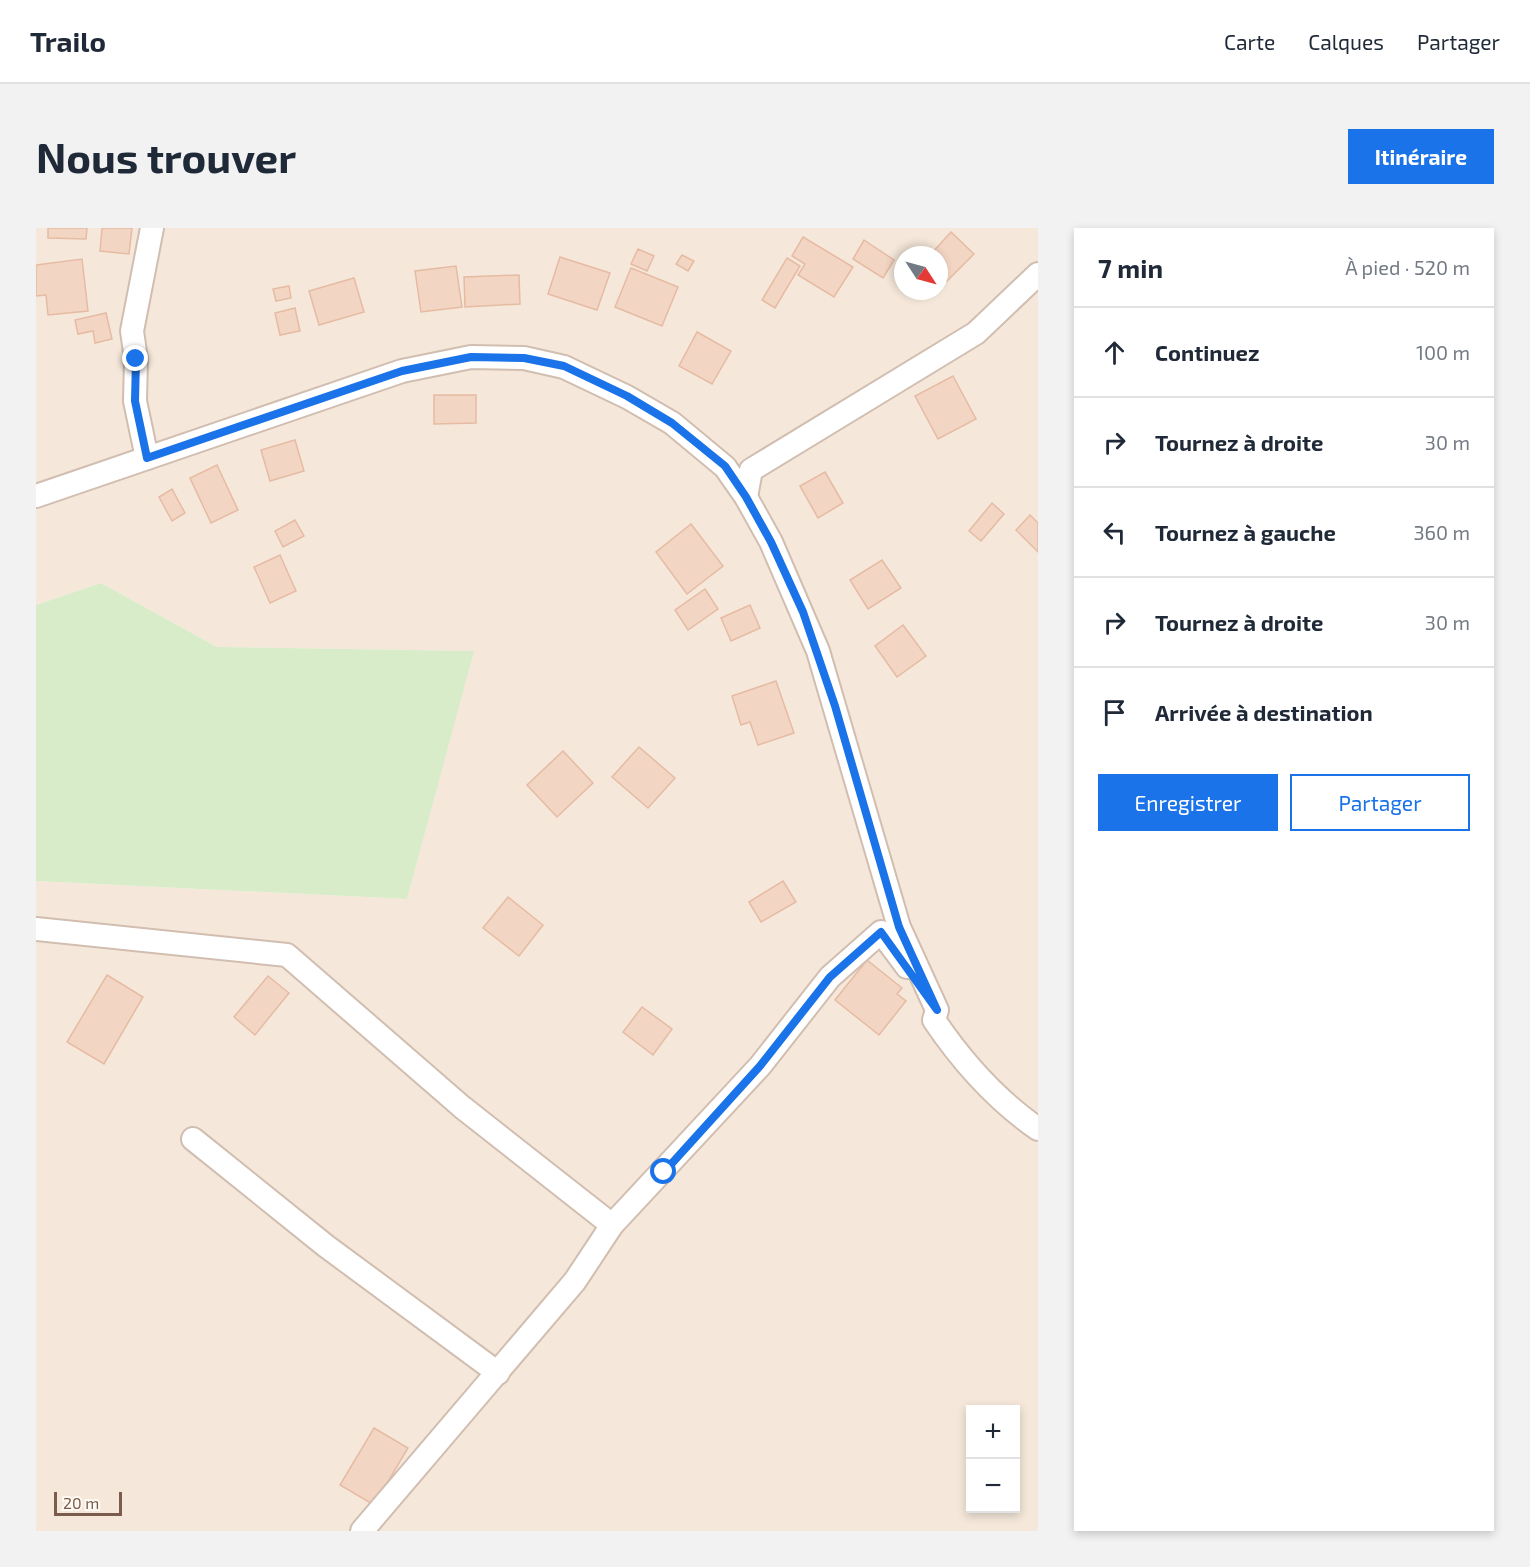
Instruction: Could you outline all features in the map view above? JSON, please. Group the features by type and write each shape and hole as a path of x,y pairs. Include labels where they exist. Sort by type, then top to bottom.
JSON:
{"street":[{"path":"147,458 135,401 136,359 132,331 152,228"},
{"path":"746,497 750,470 976,333 1038,274"},
{"path":"36,496 402,371 471,357 524,358 564,366 627,396 672,423 725,466 746,497 771,542 818,651 899,927 937,1010 934,1020 962,1062 999,1100 1038,1129"},
{"path":"36,929 287,955 462,1107 612,1225"},
{"path":"362,1531 575,1281 612,1225 760,1066 830,977 881,932 937,1010"},
{"path":"193,1139 327,1246 498,1372"}],"shaded area":[{"path":"36,228 1038,228 1038,1531 36,1531 36,881 407,899 473,651 217,647 101,583 36,605"}],"green space":[{"path":"101,583 217,647 474,651 407,899 36,881 36,605"}],"building":[{"path":"48,228 87,228 86,239 48,238"},
{"path":"102,228 132,228 129,254 100,251"},
{"path":"951,232 974,254 948,280 948,246 938,246"},
{"path":"803,237 853,267 834,297 798,275 805,264 792,256"},
{"path":"864,240 894,260 883,278 853,259"},
{"path":"638,249 654,256 647,271 631,264"},
{"path":"682,255 694,261 688,271 676,264"},
{"path":"560,257 610,273 597,310 548,294"},
{"path":"787,258 800,266 775,308 762,300"},
{"path":"82,259 88,311 48,315 46,295 36,296 36,265"},
{"path":"456,266 462,307 421,312 415,271"},
{"path":"631,268 678,287 662,326 615,307"},
{"path":"519,275 520,304 465,307 464,277"},
{"path":"354,278 364,312 319,325 309,291"},
{"path":"289,286 291,298 276,301 273,289"},
{"path":"295,308 300,331 280,335 275,313"},
{"path":"106,313 112,339 95,343 93,331 78,334 75,320"},
{"path":"697,332 731,351 712,384 679,366"},
{"path":"953,376 976,419 938,439 915,396"},
{"path":"434,395 476,395 476,423 434,424"},
{"path":"295,440 304,471 270,481 261,450"},
{"path":"217,465 238,510 211,523 190,478"},
{"path":"825,472 843,503 818,518 800,486"},
{"path":"172,489 185,513 172,521 159,497"},
{"path":"992,503 1004,514 981,541 969,531"},
{"path":"1030,515 1038,523 1038,552 1016,530"},
{"path":"295,520 304,536 283,547 275,531"},
{"path":"691,524 723,566 687,594 656,552"},
{"path":"280,555 296,591 270,603 254,567"},
{"path":"882,560 901,588 868,609 850,580"},
{"path":"705,589 718,609 688,630 675,610"},
{"path":"750,605 760,628 731,641 721,618"},
{"path":"903,625 926,656 897,677 875,646"},
{"path":"776,681 794,733 758,745 750,722 741,725 732,696"},
{"path":"639,747 675,778 648,808 612,777"},
{"path":"563,751 593,783 557,817 527,785"},
{"path":"783,881 796,902 761,922 749,902"},
{"path":"508,897 543,925 519,956 483,928"},
{"path":"867,960 902,988 897,994 906,1001 879,1035 835,1000"},
{"path":"107,975 143,997 104,1064 67,1042"},
{"path":"268,976 289,993 255,1035 234,1017"},
{"path":"642,1007 672,1029 653,1055 623,1032"},
{"path":"374,1428 408,1448 374,1505 340,1485"}],"route":[{"path":"136,359 135,401 147,458 402,371 471,357 524,358 564,366 627,396 672,423 725,466 746,497 771,542 818,651 899,927 937,1010 881,932 830,977 760,1066 664,1172"}]}
